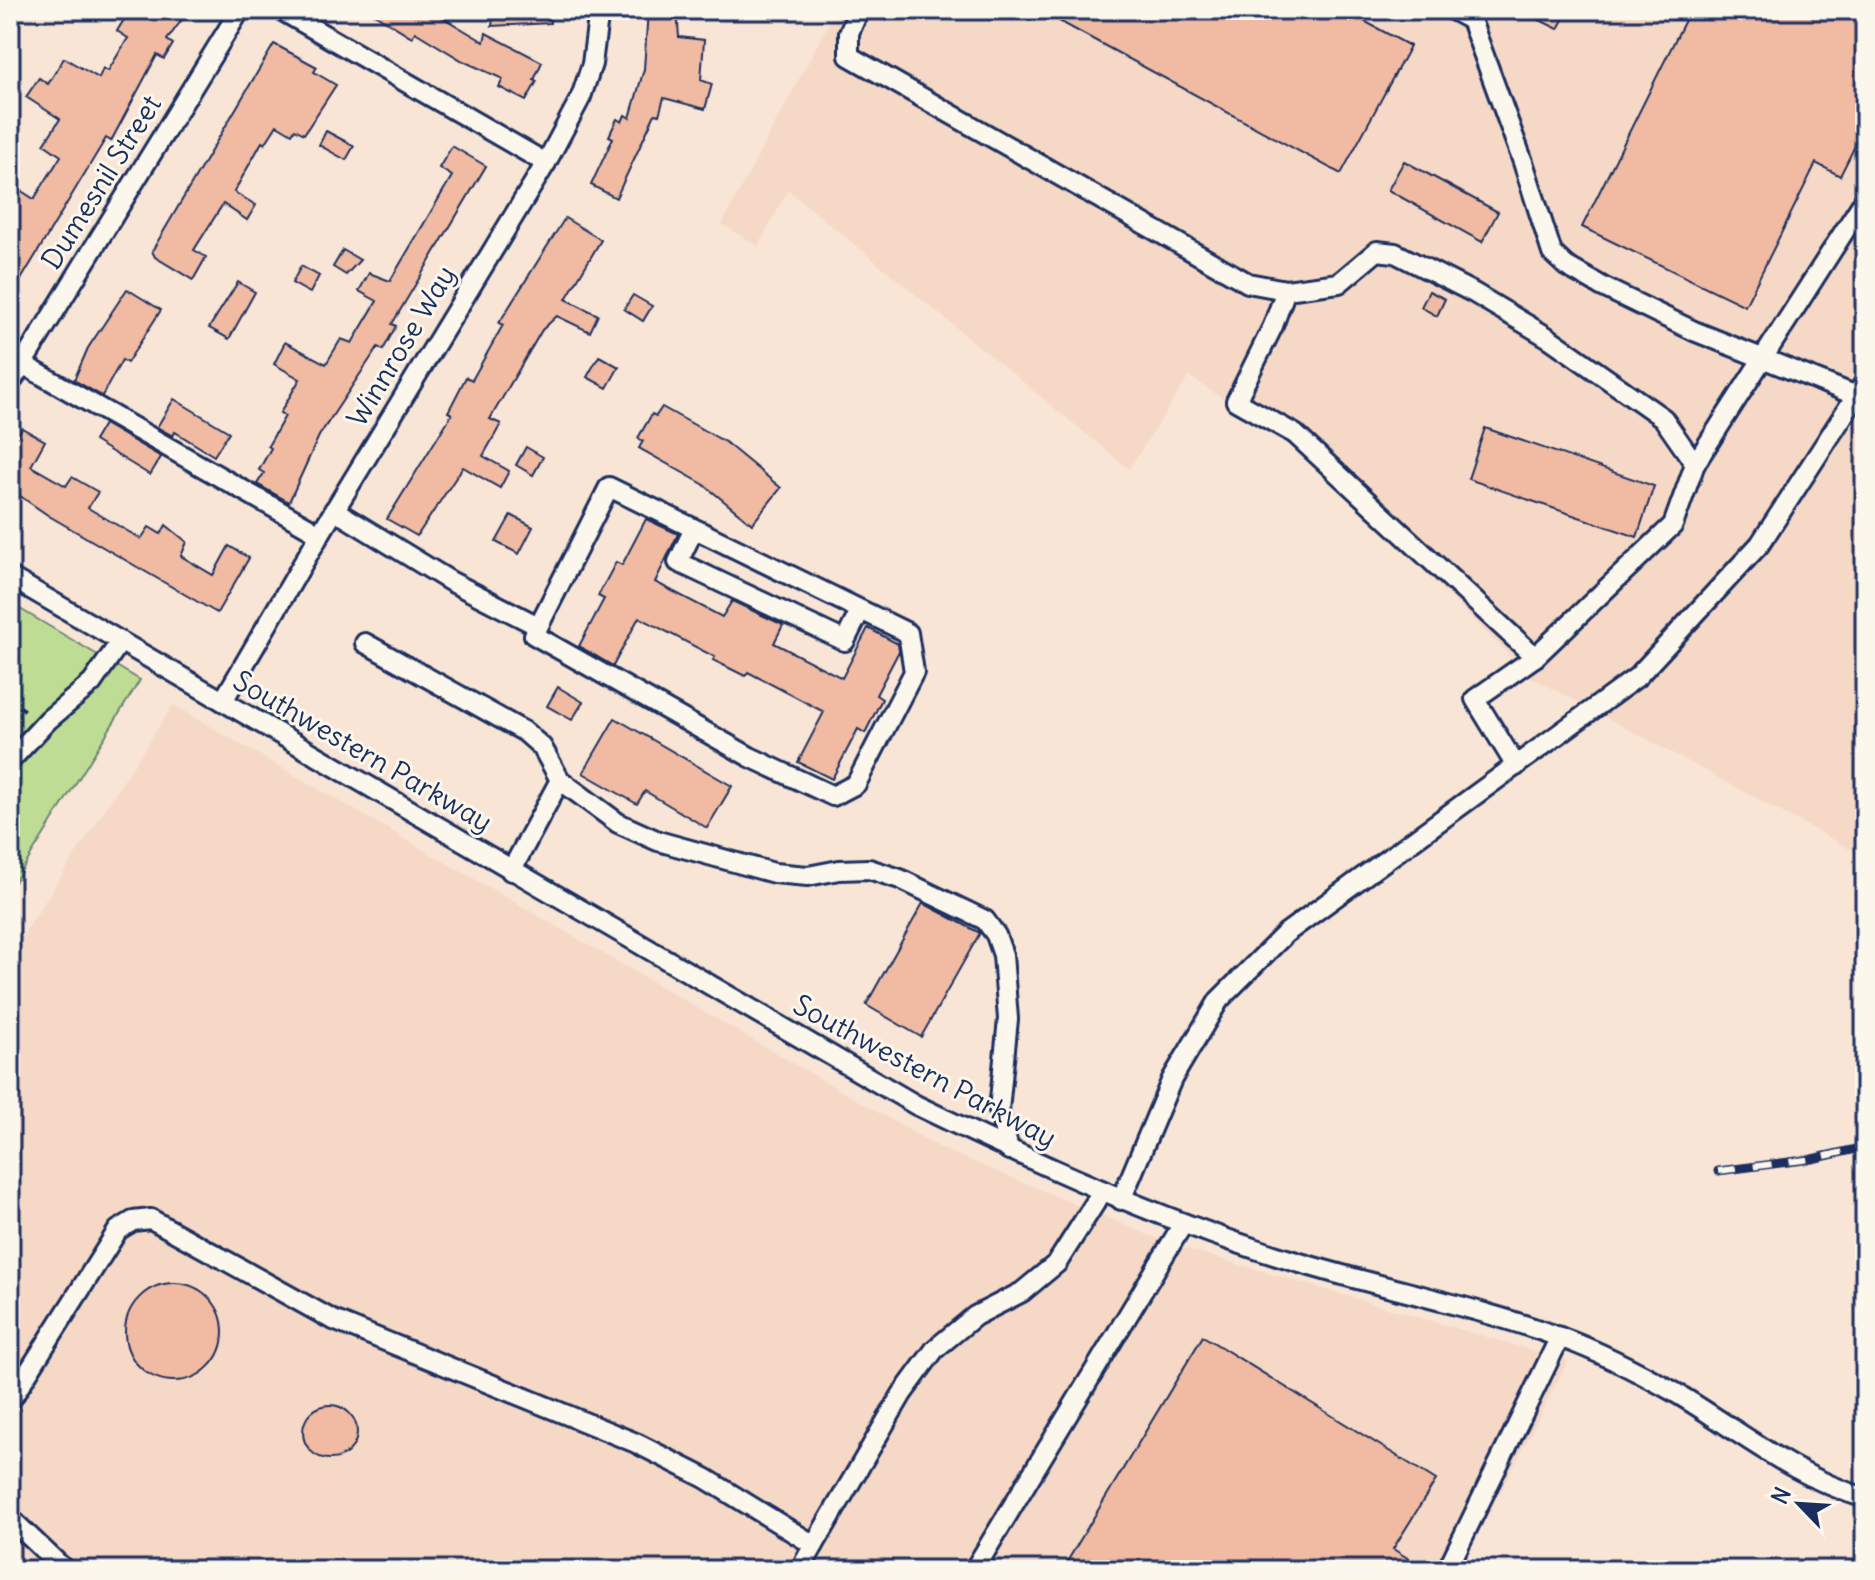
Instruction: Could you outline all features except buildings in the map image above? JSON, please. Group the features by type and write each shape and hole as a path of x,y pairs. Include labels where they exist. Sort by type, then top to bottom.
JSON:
{"street":[{"name":"Dumesnil Street","path":"10,384 16,360 240,10"},
{"path":"281,10 546,163"},
{"name":"Winnrose Way","path":"223,701 334,510 546,163 581,97 592,64 599,10"},
{"path":"859,10 849,33 849,56 1248,283 1286,290 1339,283 1377,251 1395,253 1474,293 1549,338 1663,418 1695,464"},
{"path":"1121,1200 1172,1079 1219,1000 1286,933 1637,677 1760,544 1861,389 1694,331 1566,266 1552,253 1523,162 1471,20 1452,10"},
{"path":"1516,766 1475,699 1535,657 1673,525 1695,464 1865,199"},
{"path":"1286,290 1273,326 1236,401 1295,434 1535,657"},
{"path":"16,360 320,534"},
{"path":"609,487 694,529 908,633 914,672 856,784 833,796 750,757 534,635 609,487"},
{"path":"334,510 450,581 538,626"},
{"path":"694,529 678,562 845,641 860,611"},
{"name":"Southwestern Parkway","path":"10,577 916,1105 1102,1192 1183,1224 1279,1257 1560,1337 1605,1355 1677,1394 1771,1457 1865,1498"},
{"path":"10,761 42,726 92,683 120,642"},
{"path":"365,643 525,732 542,747 560,780 618,823 658,841 774,873 808,876 839,870 869,869 900,879 985,920 996,935 1003,955 1008,1019 999,1110 1009,1150"},
{"path":"511,871 560,780"},
{"path":"800,1570 887,1419 935,1349 975,1316 1022,1292 1057,1263 1102,1192"},
{"path":"10,1401 118,1230 133,1221 151,1219 331,1319 636,1443 705,1478 814,1545"},
{"path":"974,1570 1183,1224"},
{"path":"1447,1570 1560,1337"},
{"path":"10,1518 65,1570"}],"path":[{"path":"10,700 42,726"}],"shaded area":[{"path":"836,10 1865,10 1865,857 1533,678 1296,446 1189,376 1129,469 788,190 758,246 722,224"},
{"path":"173,705 938,1147 1170,1244 1568,1361 1460,1570 10,1570 10,955"}],"green space":[{"path":"10,603 140,680 10,889"}],"railway":[{"path":"1718,1171 1812,1159 1865,1147"}]}
